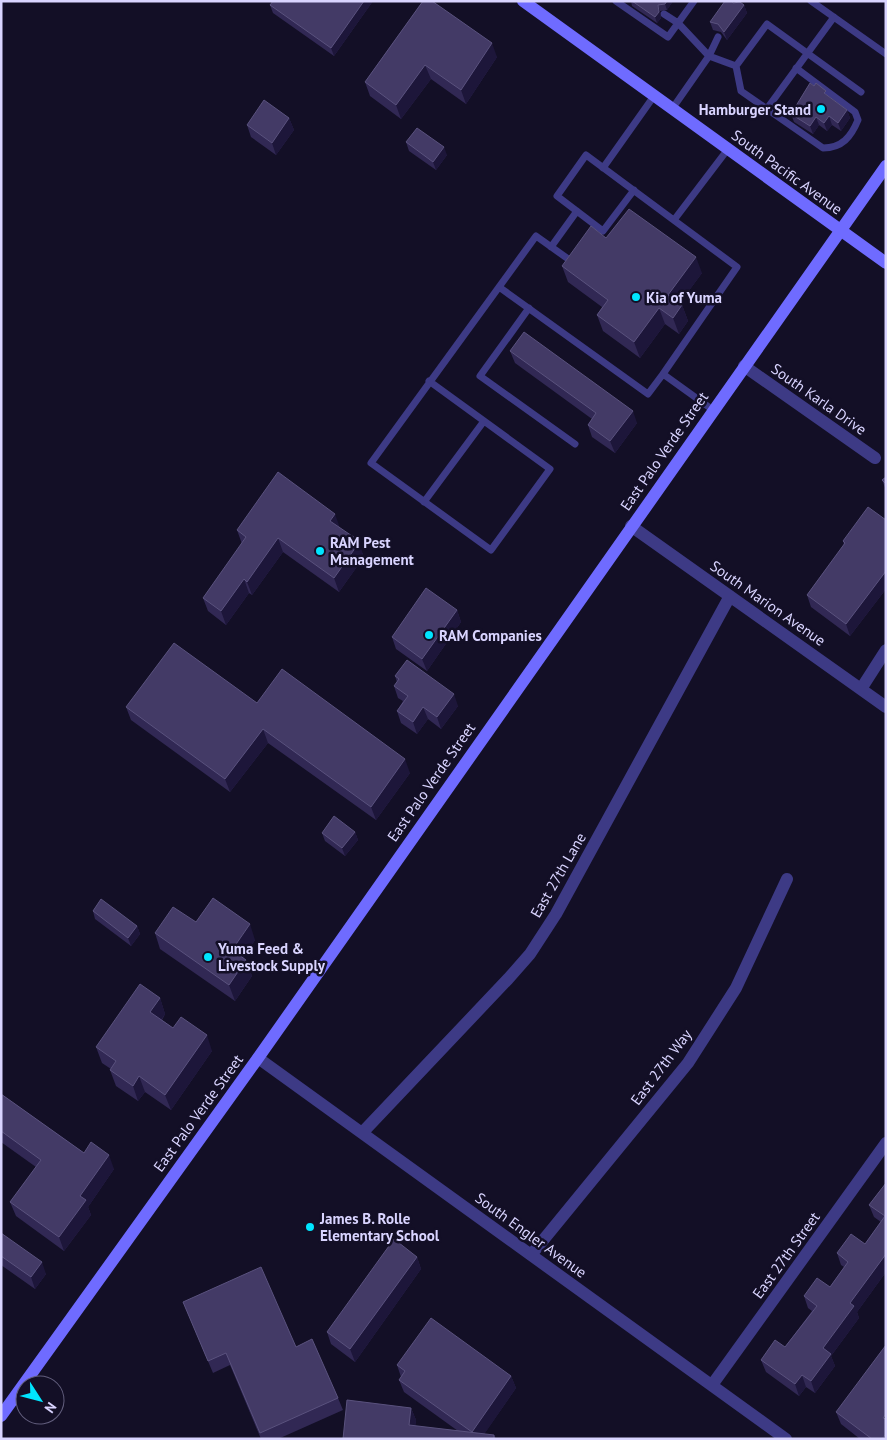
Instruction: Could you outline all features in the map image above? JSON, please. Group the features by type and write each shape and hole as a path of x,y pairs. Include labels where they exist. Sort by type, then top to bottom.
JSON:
{"street":[{"name":"South Pacific Avenue","path":"529,3 654,96 886,263"},
{"name":"East Palo Verde Street","path":"1,1416 258,1058 630,526 886,166"},
{"name":"South Karla Drive","path":"744,366 875,458"},
{"name":"South Marion Avenue","path":"630,526 886,707"},
{"name":"East 27th Lane","path":"362,1132 530,954 556,914 730,596"},
{"path":"861,689 886,650"},
{"name":"East 27th Way","path":"531,1255 688,1063 736,988 787,879"},
{"name":"South Engler Avenue","path":"258,1058 786,1439"},
{"name":"East 27th Street","path":"712,1385 886,1143"}],"lane":[{"path":"616,1 668,37 694,1"},
{"path":"811,1 886,54"},
{"path":"664,14 678,23 709,56 736,66"},
{"path":"766,110 834,17"},
{"path":"796,68 855,112 858,120 854,130 843,144 834,148 823,148 741,91 736,66 767,24 861,92"},
{"path":"672,109 709,56 718,37"},
{"path":"604,168 654,96"},
{"path":"674,220 728,149"},
{"path":"499,287 648,394 738,267 634,190 586,155 557,196 604,231 634,190"},
{"path":"551,247 577,211"},
{"path":"429,381 550,469 491,550 370,463 429,381 536,236 571,261"},
{"path":"529,308 480,376 575,444"},
{"path":"662,374 713,410"},
{"path":"424,502 484,421"}],"building":[{"path":"273,1 364,1 331,48 270,5"},
{"path":"423,1 432,1 492,43 461,90 425,65 396,105 365,82"},
{"path":"632,1 667,1 665,4 658,5 659,12 655,17"},
{"path":"725,1 740,2 744,5 724,32 718,24 710,22"},
{"path":"810,83 814,86 816,83 826,91 824,93 847,110 838,123 829,116 824,123 816,117 810,126 791,114"},
{"path":"264,100 289,118 272,143 247,125"},
{"path":"417,128 444,147 433,162 406,142"},
{"name":"Kia of Yuma","path":"629,209 696,257 668,295 682,305 673,318 659,308 634,342 597,315 608,300 562,266 591,226 606,238"},
{"path":"524,332 633,411 610,441 588,425 596,413 510,351"},
{"path":"278,472 335,514 330,521 358,540 354,546 356,547 334,578 278,538 247,582 244,579 221,611 203,598 246,537 237,530"},
{"path":"868,507 886,520 886,571 846,624 807,595 845,543 843,541"},
{"name":"RAM Companies","path":"426,588 457,610 422,659 392,637"},
{"path":"174,643 257,703 282,669 405,759 371,807 263,729 225,779 126,707"},
{"path":"407,660 454,694 437,717 423,707 413,722 397,711 408,696 394,686 399,679 395,676"},
{"path":"334,816 355,832 342,848 322,833"},
{"name":"Yuma Feed & Livestock Supply","path":"213,898 250,924 232,950 246,960 229,985 155,933 173,907 196,922"},
{"path":"101,899 137,926 128,938 93,911"},
{"path":"140,984 160,998 150,1012 173,1028 181,1017 207,1035 165,1095 139,1076 133,1086 110,1070 116,1061 96,1047"},
{"path":"1,1094 84,1153 91,1142 109,1155 80,1196 86,1200 59,1237 10,1202 41,1160 1,1131"},
{"path":"886,1183 886,1254 850,1303 854,1306 823,1348 831,1354 811,1381 802,1375 795,1384 761,1360 775,1340 785,1347 817,1306 804,1296 817,1278 830,1287 848,1262 837,1253 851,1234 865,1244 885,1216 869,1205"},
{"path":"1,1233 42,1262 31,1277 1,1256"},
{"path":"394,1239 417,1257 350,1349 327,1332"},
{"path":"261,1267 296,1347 312,1339 338,1398 260,1433 226,1353 208,1361 183,1302"},
{"path":"431,1318 511,1376 472,1432 399,1380 405,1371 397,1365"},
{"path":"886,1345 886,1414 883,1418 886,1419 886,1434 882,1439 872,1439 836,1412"},
{"path":"347,1400 411,1408 409,1425 494,1435 494,1439 343,1439"}],"place":[{"name":"Hamburger Stand","path":"821,109"},
{"name":"Kia of Yuma","path":"636,297"},
{"name":"RAM Pest Management","path":"320,551"},
{"name":"RAM Companies","path":"429,635"},
{"name":"Yuma Feed & Livestock Supply","path":"208,957"},
{"name":"James B. Rolle Elementary School","path":"310,1227"}]}
